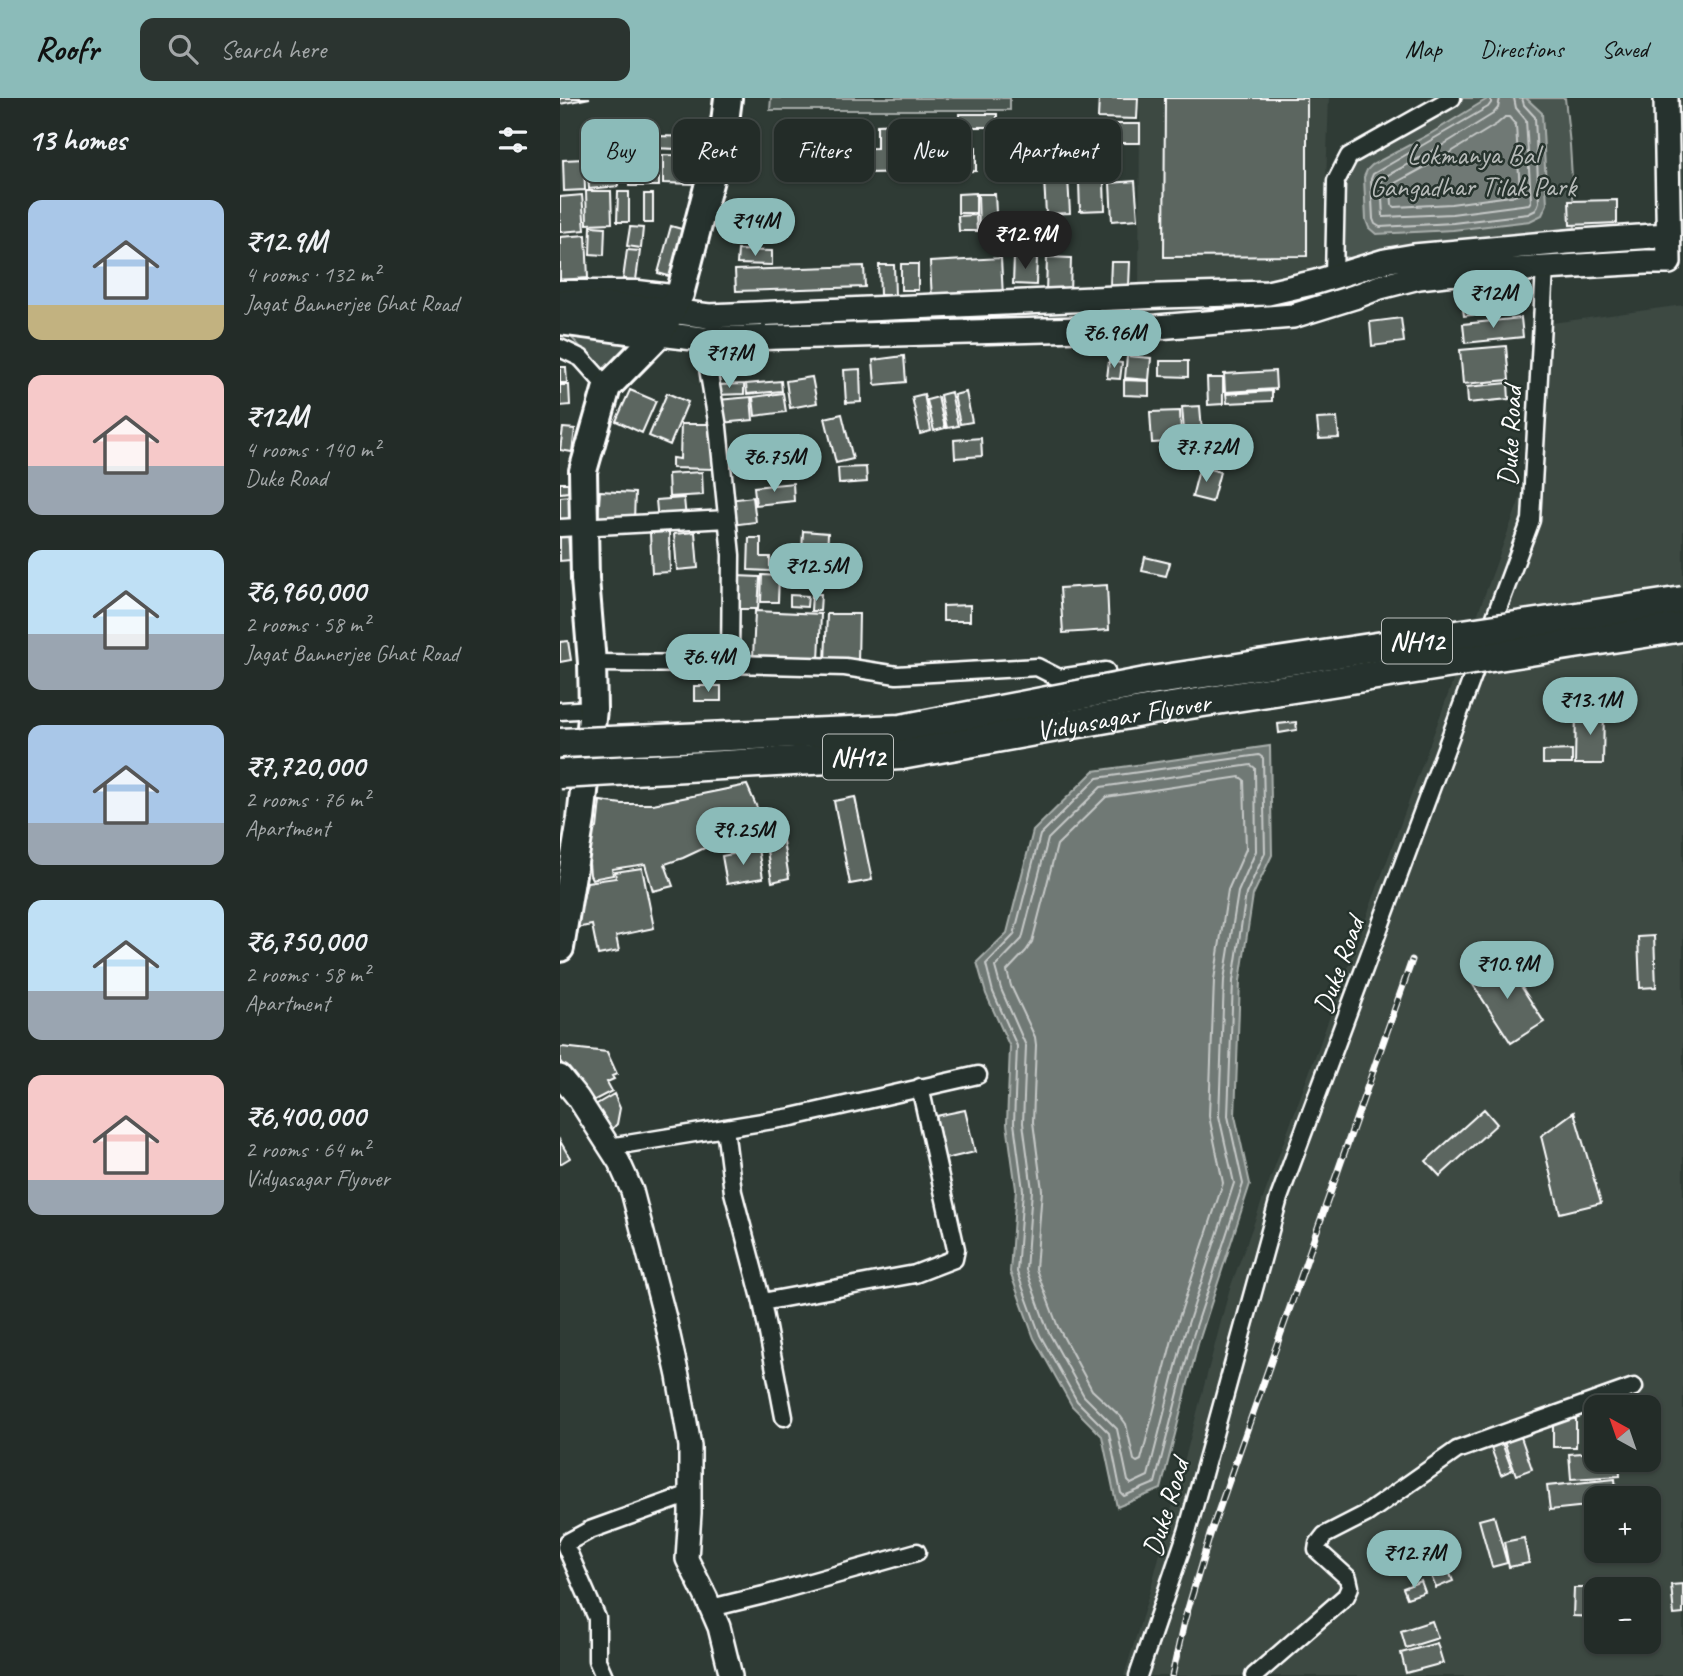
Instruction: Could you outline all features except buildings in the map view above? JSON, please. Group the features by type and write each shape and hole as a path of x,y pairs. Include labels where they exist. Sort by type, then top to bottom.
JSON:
{"highway":[{"name":"Vidyasagar Flyover","path":"560,743 901,729 1151,681 1683,601"},
{"name":"Vidyasagar Flyover","path":"560,774 901,755 1152,710 1683,627"}],"main road":[{"path":"560,948 570,832 593,709 585,579 572,527 583,471 607,387 670,313 725,122 728,98"},
{"path":"560,321 670,313 703,338 1157,327 1293,316 1419,277 1668,262 1661,235 1650,98"},
{"path":"1661,235 1665,98"},
{"path":"560,303 709,316 1268,293 1385,261 1415,256 1661,235"}],"street":[{"path":"1334,277 1336,181 1349,156 1452,98"},
{"name":"Duke Road","path":"1138,1676 1187,1532 1279,1198 1531,520 1545,268"},
{"path":"560,289 638,289 670,313"},
{"path":"703,338 718,427 731,555 730,664"},
{"path":"560,348 581,358 607,387"},
{"path":"572,527 727,519"},
{"path":"592,663 845,667 897,675 1037,667 1059,678 1106,671"},
{"path":"560,711 593,709"},
{"path":"609,1147 792,1117 978,1075"},
{"path":"560,1076 578,1098 619,1162 632,1191 666,1322 690,1446 687,1559 719,1628 731,1676"},
{"path":"762,1303 915,1274 954,1259 956,1249 920,1087"},
{"path":"725,1128 733,1192 762,1303 785,1417"},
{"path":"1254,1676 1346,1596 1350,1587 1349,1578 1317,1550 1325,1535 1366,1514 1457,1450 1634,1387"},
{"path":"604,1676 597,1660 597,1618 566,1547 568,1542 590,1530 690,1494"},
{"path":"711,1608 917,1552"}],"shaded area":[{"path":"1140,98 1329,98 1323,268 1255,282 1139,290"},
{"path":"1679,98 1683,98 1683,257"},
{"path":"1683,305 1683,1676 1124,1676 1150,1591 1229,1291 1529,474 1530,326"}],"green space":[{"path":"771,98 1010,98 1010,110 770,110"},
{"name":"Lokmanya Bal Gangadhar Tilak Park","path":"1453,98 1565,98 1575,228 1354,259 1344,257 1341,246 1340,182 1349,156"},
{"path":"569,335 603,338 624,344 626,348 611,373 606,374"}],"water":[{"name":"Lokmanya Bal Gangadhar Tilak Park","path":"1489,98 1526,98 1542,113 1547,204 1542,215 1530,221 1453,230 1376,234 1369,228 1366,220 1364,177 1367,170"},
{"path":"1270,746 1272,855 1253,895 1240,981 1235,1116 1250,1184 1198,1344 1161,1489 1117,1507 1102,1436 1072,1406 1034,1338 1010,1272 1016,1189 1007,1124 1010,1047 986,994 977,962 1007,933 1033,831 1094,771"}],"railway":[{"path":"1172,1676 1184,1622 1210,1535 1412,960"}]}
